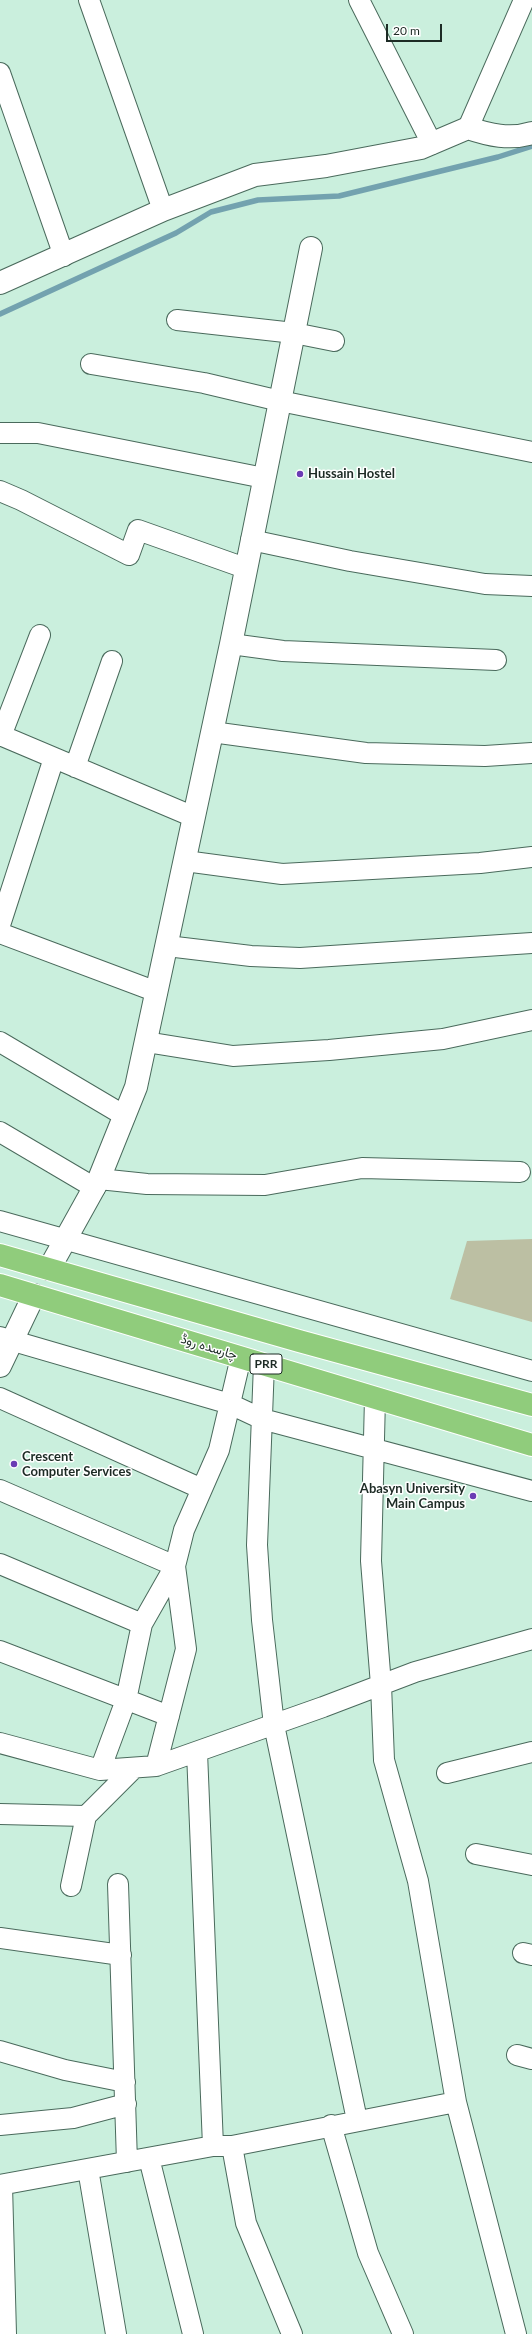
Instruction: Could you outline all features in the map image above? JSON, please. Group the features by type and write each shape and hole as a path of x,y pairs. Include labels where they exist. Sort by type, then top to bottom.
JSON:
{"highway":[{"name":"PRR","path":"0,1255 299,1341 532,1405"},
{"name":"چارسدہ روڈ","path":"0,1285 532,1445"}],"street":[{"path":"89,0 163,210"},
{"path":"359,0 432,144"},
{"path":"468,128 524,0"},
{"path":"0,73 64,256"},
{"path":"0,283 64,256 163,210 255,175 326,166 421,148 468,128 489,135 507,137 532,133"},
{"path":"49,1269 97,1184 136,1088 231,644 245,568 311,248"},
{"path":"177,320 294,333 334,341"},
{"path":"91,364 204,383 280,401 532,452"},
{"path":"0,433 38,434 264,478"},
{"path":"0,491 21,500 129,555 138,530 245,568"},
{"path":"251,540 350,561 485,584 532,586"},
{"path":"40,635 1,736 194,817"},
{"path":"231,644 283,651 496,660"},
{"path":"75,766 112,661"},
{"path":"212,732 366,753 485,756 532,753"},
{"path":"0,925 54,758"},
{"path":"185,861 282,874 480,863 532,857"},
{"path":"0,933 157,992"},
{"path":"167,946 251,956 300,958 532,943"},
{"path":"146,1042 233,1056 329,1050 443,1038 532,1020"},
{"path":"0,1042 125,1116"},
{"path":"0,1132 97,1184 265,1186 362,1168 520,1172"},
{"path":"0,1221 66,1241 532,1372"},
{"path":"0,1366 6,1339 34,1295"},
{"path":"6,1339 230,1404 262,1419 374,1447 532,1491"},
{"path":"100,1770 126,1700 142,1624 175,1566 184,1530 220,1450 241,1357"},
{"path":"264,1364 257,1545 262,1620 274,1725 357,2120"},
{"path":"0,1398 202,1489"},
{"path":"375,1398 370,1561 381,1685 384,1760 418,1881 456,2102 516,2334"},
{"path":"0,1490 175,1566"},
{"path":"0,1564 142,1624"},
{"path":"156,1766 186,1649 175,1566"},
{"path":"0,1743 100,1770 156,1766 274,1725 415,1672 532,1639"},
{"path":"0,1651 169,1716"},
{"path":"197,1752 222,2146 246,2223 292,2334"},
{"path":"447,1773 532,1752"},
{"path":"71,1886 86,1816 134,1768"},
{"path":"0,1814 86,1816"},
{"path":"476,1854 532,1865"},
{"path":"118,1884 127,2162"},
{"path":"0,1938 121,1956"},
{"path":"0,2051 65,2070 125,2082"},
{"path":"4,2328 1,2185 222,2146 456,2102"},
{"path":"0,2125 73,2118 126,2104"},
{"path":"331,2125 368,2254 403,2334"},
{"path":"149,2158 193,2334"},
{"path":"88,2169 116,2334"}],"green space":[{"path":"532,1239 532,1322 450,1299 467,1241"}],"waterway":[{"path":"0,314 176,233 211,212 258,200 339,196 498,157 532,146"}],"place":[{"name":"Hussain Hostel","path":"300,474"},
{"name":"Crescent Computer Services","path":"14,1464"},
{"name":"Abasyn University Main Campus","path":"473,1496"}]}
